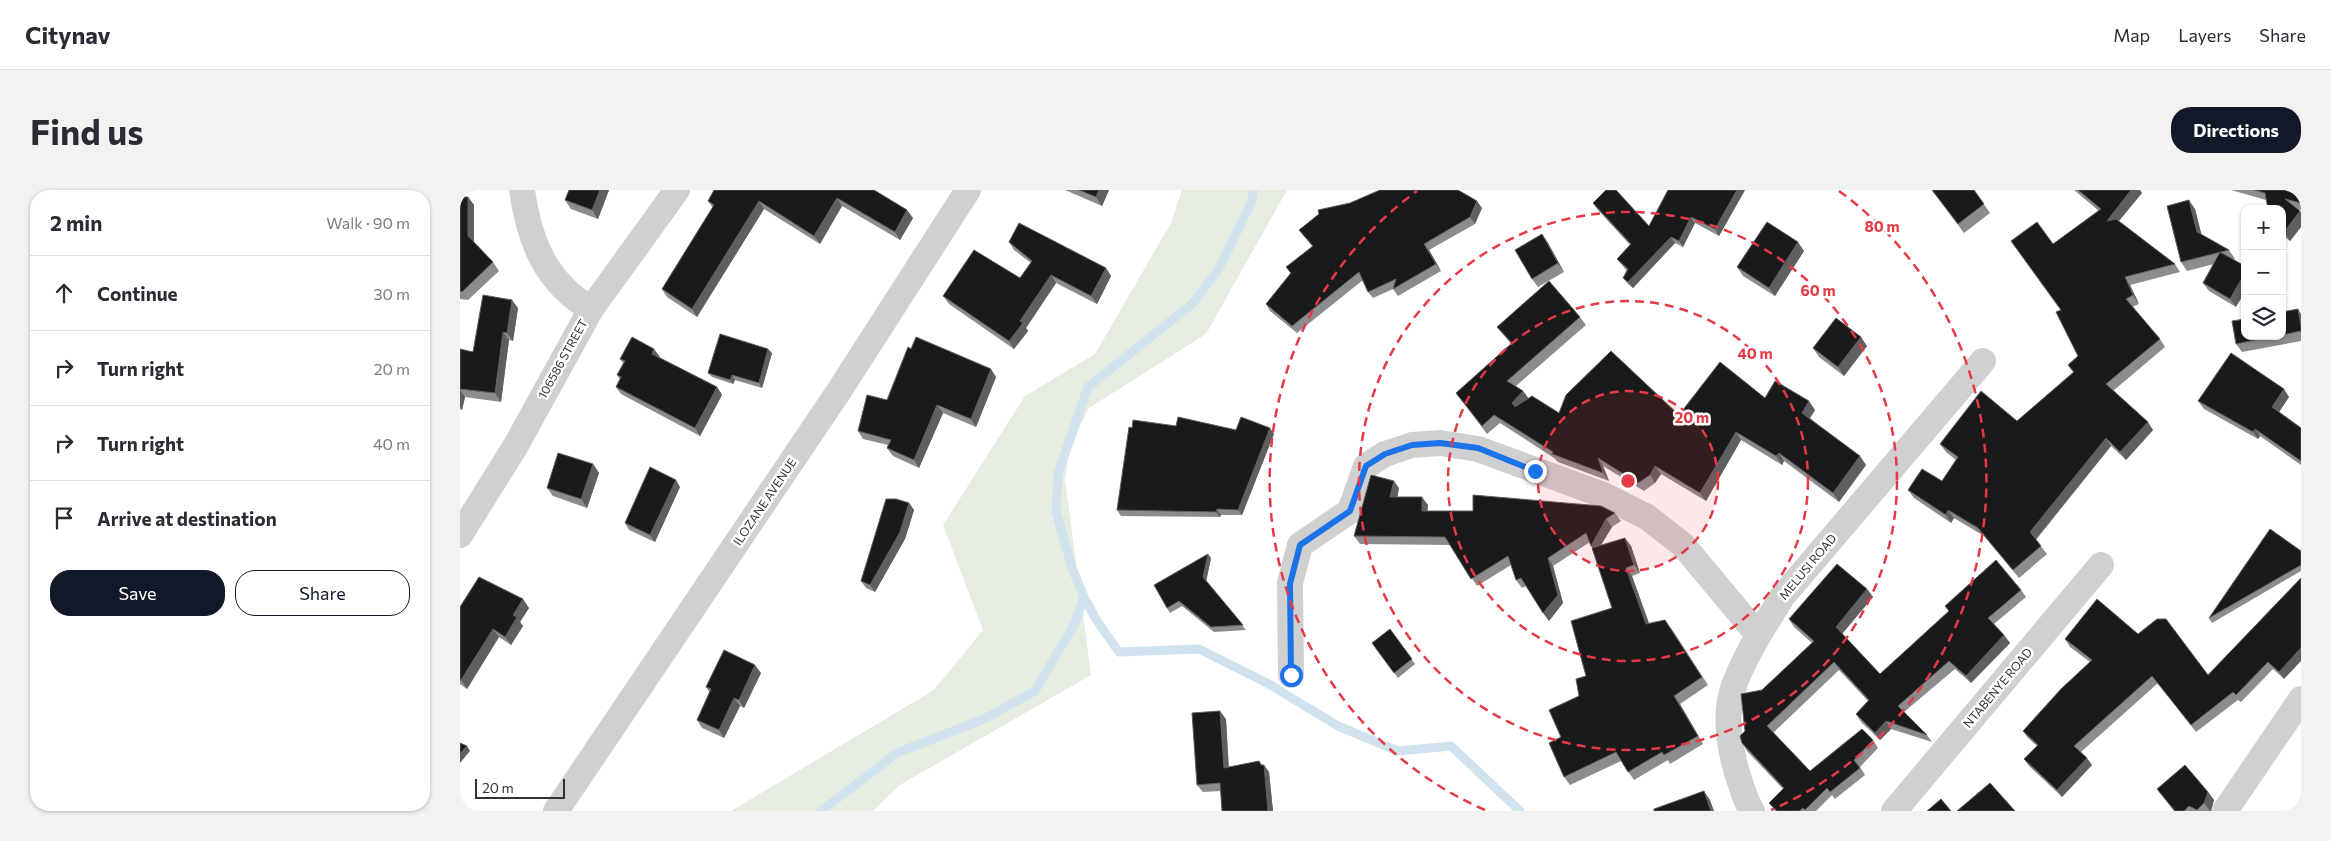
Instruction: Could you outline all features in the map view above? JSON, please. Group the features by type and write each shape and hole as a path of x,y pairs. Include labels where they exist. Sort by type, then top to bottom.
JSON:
{"street":[{"path":"522,190 532,237 544,264 573,298 591,309"},
{"name":"106586 STREET","path":"460,534 515,447 591,309 677,190"},
{"name":"ILOZANE AVENUE","path":"556,811 818,423 968,190"},
{"name":"MELUSI ROAD","path":"1752,811 1748,806 1736,768 1728,729 1732,693 1758,635 1782,597 1983,361"},
{"path":"1291,675 1290,584 1300,545 1350,511 1366,466 1385,454 1412,445 1440,443 1478,448 1603,495 1647,517 1683,545 1758,635"},
{"name":"NTABENYE ROAD","path":"1894,811 2101,565"},
{"path":"2225,811 2301,699"}],"shaded area":[{"path":"1182,190 1287,190 1206,334 1089,408 1070,444 1065,480 1091,675 900,785 873,811 731,811 934,690 983,630 943,525 1025,396 1095,354 1171,223"}],"building":[{"path":"569,190 600,190 592,210 565,200"},
{"path":"714,190 874,190 907,210 895,232 837,198 814,236 759,201 692,309 662,289 714,205 708,201"},
{"path":"1079,190 1099,190 1096,197"},
{"path":"1380,190 1458,190 1477,201 1470,217 1424,244 1436,264 1393,289 1396,279 1368,292 1359,272 1292,326 1266,304 1291,273 1286,267 1313,246 1299,230 1319,214 1318,210 1350,203"},
{"path":"1606,190 1616,190 1649,226 1668,190 1737,190 1715,229 1691,217 1679,241 1671,237 1628,282 1623,278 1628,269 1617,259 1631,244 1593,203"},
{"path":"1932,190 1974,190 1984,204 1958,224"},
{"path":"2078,190 2131,190 2107,221 2116,219 2175,264 2125,277 2133,295 2126,299 2160,339 2106,384 2148,422 2120,452 2106,438 2030,532 2041,546 2013,570 1978,528 1948,510 1946,515 1908,490 1922,469 1942,481 1958,457 1940,444 1981,391 2017,421 2074,372 2068,365 2078,356 2056,312 2061,310 2011,241 2037,222 2053,244 2101,209"},
{"path":"2254,190 2301,191 2301,203 2285,199 2300,211 2286,229 2286,205 2267,205 2265,193"},
{"path":"460,197 468,197 468,236 493,262 462,292 460,291"},
{"path":"2189,200 2197,232 2229,250 2181,262 2167,206"},
{"path":"1767,222 1798,242 1769,288 1737,267"},
{"path":"1019,223 1106,268 1091,296 1051,275 1020,321 1023,323 1009,341 943,296 974,250 1020,278 1032,261 1009,242"},
{"path":"1542,234 1558,263 1532,279 1515,250"},
{"path":"2220,252 2241,264 2241,280 2230,299 2203,283"},
{"path":"1549,281 1580,317 1507,381 1523,391 1512,403 1515,407 1532,396 1559,413 1566,395 1611,351 1679,415 1720,362 1765,398 1775,381 1809,401 1802,413 1860,456 1833,493 1779,453 1776,456 1736,432 1700,493 1655,466 1650,475 1638,483 1598,458 1603,473 1552,454 1553,452 1494,415 1482,426 1456,393 1512,343 1497,327"},
{"path":"483,295 512,300 507,333 503,332 495,393 460,389 460,349 473,352"},
{"path":"2298,309 2301,331 2286,334 2286,311"},
{"path":"1836,318 1861,337 1838,367 1813,348"},
{"path":"2241,320 2241,340 2256,340 2236,344 2232,321"},
{"path":"720,334 768,349 759,383 732,375 730,380 708,373"},
{"path":"632,337 654,349 652,354 717,387 695,428 616,387 621,377 617,375 625,361 620,359"},
{"path":"916,337 991,369 971,419 937,405 914,460 887,448 891,440 858,431 867,395 887,400 908,347 911,349"},
{"path":"2231,353 2284,389 2272,407 2301,428 2301,461 2255,429 2253,432 2198,401"},
{"path":"1178,417 1236,430 1241,417 1270,428 1238,510 1217,509 1216,512 1117,510 1129,427 1132,428 1133,420 1176,426"},
{"path":"558,453 593,464 581,499 547,488"},
{"path":"650,467 676,480 650,535 625,523"},
{"path":"1371,475 1394,481 1390,497 1422,497 1422,511 1473,511 1473,495 1601,506 1615,513 1606,519 1591,546 1586,533 1548,558 1558,595 1543,613 1521,578 1516,580 1508,556 1471,579 1445,537 1354,536"},
{"path":"886,499 896,499 909,503 900,532 870,585 861,581"},
{"path":"2270,529 2301,551 2301,565 2209,618"},
{"path":"1625,538 1634,565 1626,568 1646,624 1665,620 1702,677 1674,696 1698,736 1664,755 1662,752 1628,772 1616,752 1564,777 1549,743 1561,737 1549,710 1579,696 1576,679 1586,676 1571,621 1612,608 1592,548"},
{"path":"1208,554 1203,577 1243,625 1211,627 1179,601 1167,608 1154,585"},
{"path":"1996,560 2021,590 1988,618 2004,635 1966,676 1949,661 1898,706 1927,735 1886,721 1875,733 1856,714 1869,700 1834,662 1767,726 1810,771 1862,729 1873,740 1854,760 1860,768 1830,792 1827,788 1805,810 1803,808 1799,811 1777,811 1769,803 1784,788 1742,743 1740,736 1745,731 1741,694 1762,690 1814,641 1789,619 1837,564 1867,589 1836,627 1880,674 1949,611 1945,606"},
{"path":"479,577 523,599 513,615 517,617 505,637 493,629 460,680 460,607"},
{"path":"2301,578 2301,648 2279,672 2268,662 2236,695 2233,692 2191,725 2152,676 2074,746 2087,758 2057,790 2024,759 2038,745 2023,731 2061,689 2092,660 2065,639 2097,599 2138,634 2157,619 2166,619 2208,675"},
{"path":"1390,629 1412,659 1394,673 1372,643"},
{"path":"724,650 755,665 739,700 734,698 719,730 697,720 711,689 706,687"},
{"path":"1220,711 1224,768 1259,761 1261,765 1264,765 1268,811 1222,811 1220,783 1197,785 1192,713"},
{"path":"460,743 467,746 460,754"},
{"path":"2185,765 2208,792 2204,803 2197,810 2189,806 2184,811 2175,811 2157,789"},
{"path":"1990,783 2015,811 1957,811"},
{"path":"1704,791 1711,811 1654,811 1654,809"},
{"path":"1941,799 1951,811 1927,811"}],"waterway":[{"path":"1253,190 1252,201 1218,270 1192,304 1088,387 1058,474 1056,512 1072,568 1084,597 1097,621 1119,652 1199,649 1267,683 1338,726 1398,751 1451,746 1520,811"},
{"path":"821,811 897,753 986,718 1035,691 1075,623 1084,597"}],"route":[{"path":"1291,675 1290,584 1300,545 1350,511 1366,466 1385,454 1412,445 1440,443 1478,448 1535,471"}]}
